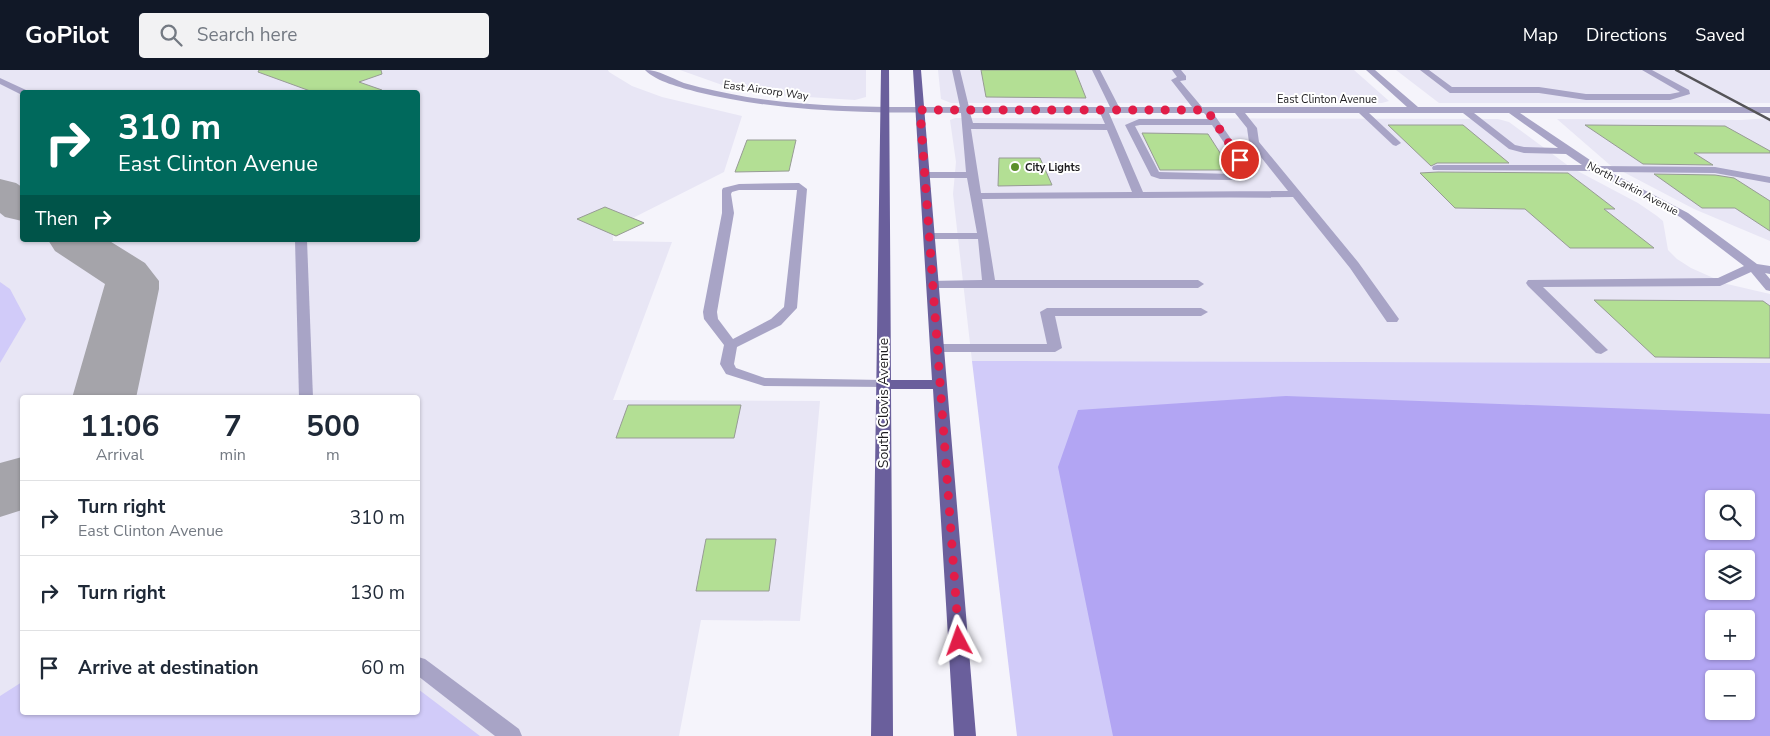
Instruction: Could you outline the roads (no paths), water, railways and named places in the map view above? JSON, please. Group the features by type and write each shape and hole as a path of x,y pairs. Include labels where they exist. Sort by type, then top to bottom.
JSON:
{"main road":[{"name":"South Clovis Avenue","path":"882,736 885,70"},
{"path":"917,70 965,736"},
{"path":"883,384 940,385"}],"street":[{"name":"East Aircorp Way","path":"649,70 689,87 736,98 801,107 885,110"},
{"path":"956,70 966,110 972,175 989,284"},
{"path":"1096,70 1116,110"},
{"path":"1176,70 1183,78 1176,80 1215,122 1249,174 1232,177 1158,175 1153,170 1130,125 1139,122 1215,122"},
{"path":"1370,70 1417,111"},
{"path":"1424,70 1450,90 1540,90 1586,97 1670,97 1686,94 1686,92 1646,70"},
{"path":"0,80 20,90"},
{"path":"1639,97 1663,111"},
{"name":"East Clinton Avenue","path":"885,110 1770,110"},
{"path":"1103,110 1139,195"},
{"path":"1238,110 1252,128 1254,142 1354,265 1392,319"},
{"path":"1362,110 1396,143"},
{"path":"1466,111 1512,147 1524,150 1569,151"},
{"name":"North Larkin Avenue","path":"1512,111 1595,169 1684,215 1753,267"},
{"path":"966,126 1110,127"},
{"path":"1437,168 1715,170 1770,180"},
{"path":"925,175 972,175"},
{"path":"799,186 802,189 790,308 776,322 731,345 717,328 710,312 728,213 727,190 739,187 799,186"},
{"path":"976,196 1295,194"},
{"path":"930,236 983,236"},
{"path":"301,242 306,395"},
{"path":"1601,350 1532,283 1720,282 1753,267 1770,270"},
{"path":"1753,267 1770,274"},
{"path":"1753,267 1770,286"},
{"path":"933,284 1198,284"},
{"path":"938,348 1055,348 1047,312 1201,312"},
{"path":"731,345 727,364 731,371 764,382 883,384"},
{"path":"420,667 511,736"}],"railway":[{"path":"1676,70 1770,120"}],"place":[{"name":"City Lights","path":"1015,167"}]}
